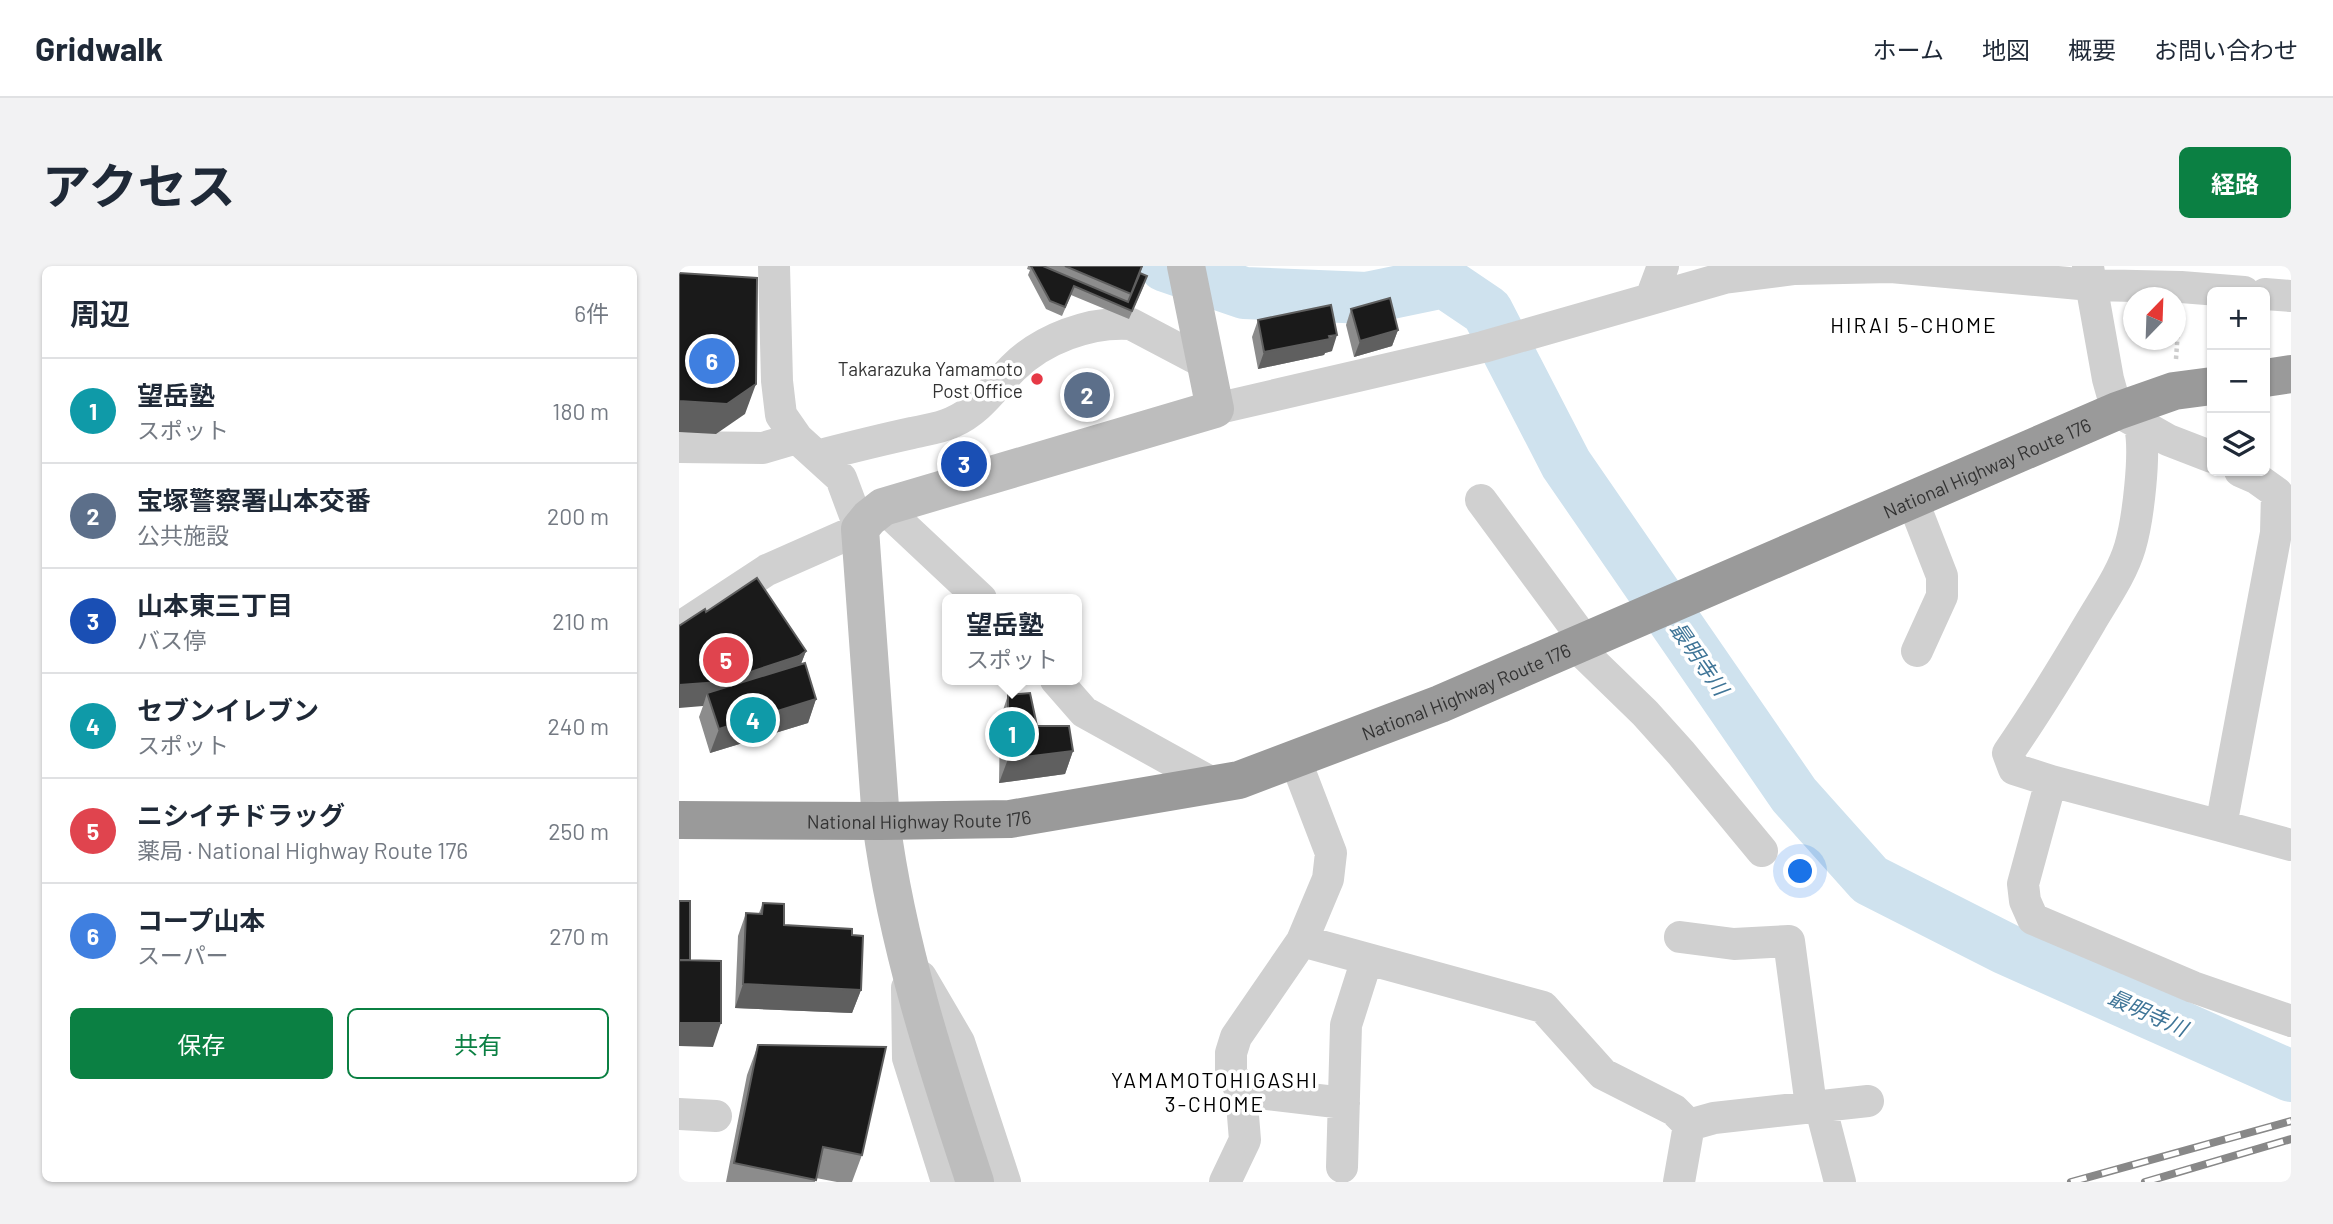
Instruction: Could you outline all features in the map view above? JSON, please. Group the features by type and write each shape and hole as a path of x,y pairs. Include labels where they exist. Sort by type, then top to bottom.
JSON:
{"highway":[{"path":"2270,377 2291,374"},
{"name":"National Highway Route 176","path":"679,820 1010,819 1239,780 1440,704 1912,499 2128,418 2174,391 2207,387"}],"street":[{"path":"774,266 777,381 781,415 807,447 841,478 871,518 974,594"},
{"path":"1651,298 1663,266"},
{"path":"679,628 767,570 871,518 1215,409 1483,347 1724,278 1795,269 1891,267 2090,276 2173,287"},
{"path":"2090,276 2108,379 2128,418 2143,437 2141,481 2130,548 2109,591 2056,680 2008,753 2014,769 2291,845"},
{"path":"1189,281 1215,409"},
{"path":"2186,288 2207,290"},
{"path":"2270,294 2291,296"},
{"path":"679,447 807,447 953,423 975,409 1015,366 1034,351 1056,339 1091,327 1131,324 1205,363"},
{"path":"2128,418 2168,440 2207,455"},
{"path":"2221,826 2284,498 2251,476"},
{"path":"1912,499 1942,576 1942,596 1917,651"},
{"path":"1481,500 1580,643 1681,753 1762,850"},
{"path":"871,518 881,821 886,857 929,1043 975,1182"},
{"path":"1060,685 1084,712 1214,784"},
{"path":"1226,1182 1245,1140 1241,1091 1231,1072 1231,1053 1236,1037 1302,941 1328,879 1331,853 1295,759"},
{"path":"2051,780 2023,884 2025,901 2033,919 2193,987 2291,1021"},
{"path":"1680,937 1734,944 1789,941 1816,1106 1840,1182"},
{"path":"1302,941 1543,1007 1603,1074 1674,1110 1689,1125"},
{"path":"906,951 908,1058 947,1182"},
{"path":"906,951 958,1042 1005,1182"},
{"path":"1342,1167 1346,1024 1367,959"},
{"path":"1241,1091 1344,1103"},
{"path":"1689,1125 1714,1118 1868,1101"},
{"path":"679,1114 716,1116"},
{"path":"1679,1182 1689,1125"}],"path":[{"path":"2174,391 2177,350"}],"building":[{"path":"1031,266 1043,266 1128,302 1140,273 1147,276 1132,311 1074,286 1065,307 1050,301"},
{"path":"1065,266 1142,266 1131,294"},
{"path":"679,273 757,278 756,384 727,404 679,401"},
{"path":"1390,298 1398,330 1360,341 1351,309"},
{"path":"1331,305 1337,335 1329,336 1330,339 1264,352 1258,320"},
{"path":"757,578 806,651 799,656 720,682 679,685 679,626 705,609 706,612"},
{"path":"805,663 816,699 719,729 707,693"},
{"path":"1030,693 1037,726 1069,726 1073,751 1008,759 1008,695"},
{"path":"679,901 690,901 690,960 679,960"},
{"path":"763,903 784,904 784,925 852,929 852,935 863,936 861,990 743,984 746,913 762,914"},
{"path":"679,960 721,961 721,1023 679,1023"},
{"path":"758,1045 886,1047 862,1155 823,1147 816,1180 734,1163"}],"waterway":[{"name":"最明寺川","path":"1165,266 1244,293 1367,298 1444,282 1487,311 1566,464 1794,795 1870,880 2006,949 2291,1076"}],"railway":[{"path":"2071,1182 2291,1121"},
{"path":"2145,1182 2291,1139"}],"place":[{"name":"コープ山本","path":"712,361"},
{"name":"Takarazuka Yamamoto Post Office","path":"1037,379"},
{"name":"宝塚警察署山本交番","path":"1087,395"},
{"name":"山本東三丁目","path":"964,464"},
{"name":"ニシイチドラッグ","path":"726,660"},
{"name":"セブンイレブン","path":"753,720"},
{"name":"望岳塾","path":"1012,734"}],"district":[{"name":"HIRAI 5-CHOME","path":"1914,324"},
{"name":"YAMAMOTOHIGASHI 3-CHOME","path":"1215,1091"}]}
